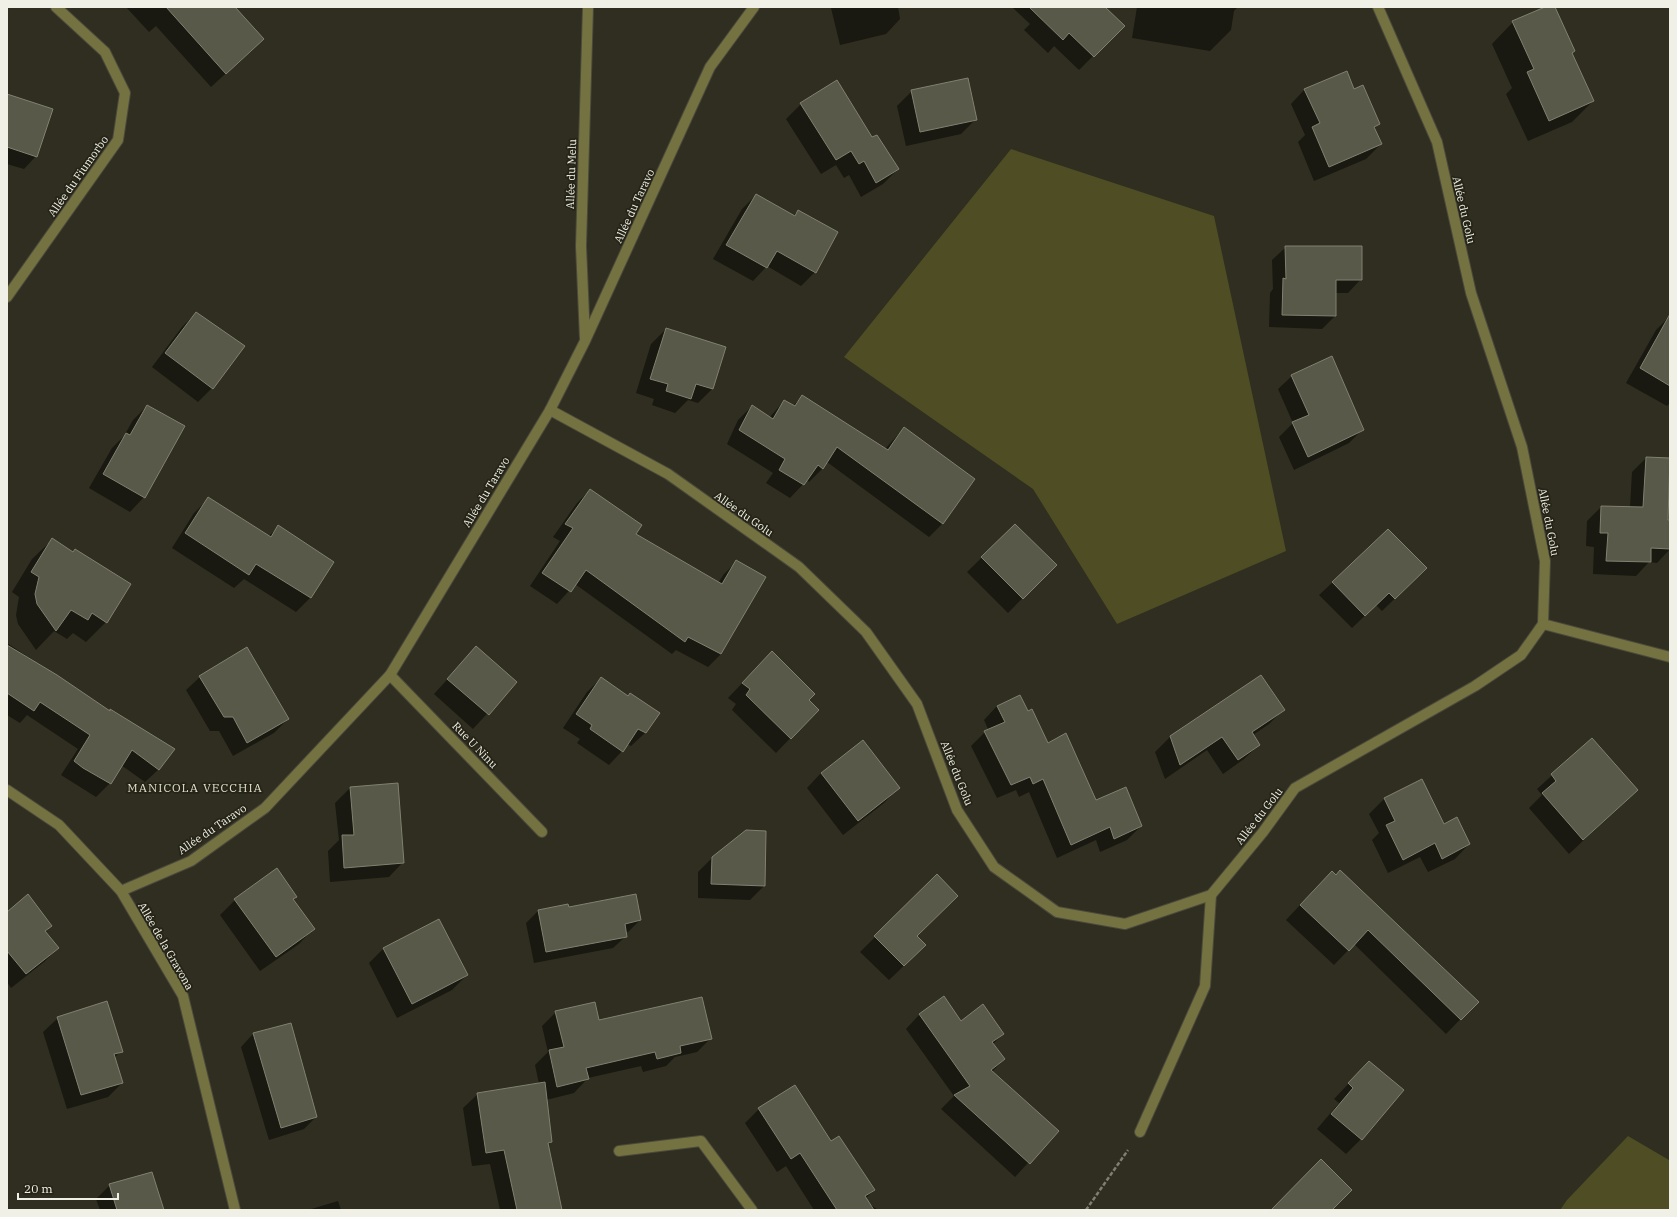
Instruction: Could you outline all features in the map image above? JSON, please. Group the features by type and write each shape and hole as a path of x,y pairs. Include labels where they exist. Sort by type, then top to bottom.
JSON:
{"street":[{"name":"Allée du Fiumorbo","path":"7,298 118,140 125,93 105,52 56,7"},
{"name":"Allée du Melu","path":"585,341 581,246 588,7"},
{"name":"Allée du Taravo","path":"121,891 191,861 265,808 390,675 550,410 585,341 710,68 754,7"},
{"name":"Allée du Golu","path":"550,410 668,474 799,567 866,632 917,704 957,810 994,867 1057,912 1125,924 1211,895 1263,832 1295,788 1475,686 1521,655 1543,624 1545,561 1522,446 1472,293 1436,142 1378,7"},
{"path":"1543,624 1670,657"},
{"name":"Rue U Ninu","path":"390,675 542,832"},
{"name":"Allée de la Gravona","path":"7,790 59,825 121,891 183,996 235,1210"},
{"path":"1140,1132 1205,986 1211,895"},
{"path":"619,1151 701,1141 752,1210"}],"path":[{"path":"1086,1210 1140,1132"}],"shaded area":[{"path":"1011,149 1214,216 1286,551 1117,624 1033,489 844,357"},
{"path":"1628,1136 1669,1160 1670,1159 1670,1210 1560,1210 1567,1200"}],"building":[{"path":"166,7 235,7 264,39 226,74"},
{"path":"1029,7 1105,7 1125,26 1094,57 1069,33 1063,40"},
{"path":"1545,7 1555,7 1575,51 1572,53 1594,101 1549,121 1527,72 1534,69 1512,21"},
{"path":"1347,71 1354,89 1363,85 1380,124 1374,127 1382,144 1329,167 1312,127 1320,123 1304,89"},
{"path":"968,78 977,120 920,132 911,90"},
{"path":"837,80 872,137 877,135 899,169 876,183 864,161 859,164 851,151 836,160 800,103"},
{"path":"7,94 53,109 37,157 7,147"},
{"path":"756,194 795,216 798,210 838,232 816,273 777,251 767,268 726,245"},
{"path":"1285,246 1362,246 1362,280 1336,280 1336,316 1282,315 1283,278 1286,279"},
{"path":"196,312 245,346 213,389 165,353"},
{"path":"1670,314 1670,386 1640,368"},
{"path":"666,328 726,347 713,389 696,384 691,399 666,391 668,384 650,379"},
{"path":"1332,356 1364,430 1308,457 1292,422 1309,415 1291,375"},
{"path":"802,395 888,450 904,427 975,479 943,524 837,447 823,469 818,465 804,485 779,470 785,459 739,430 752,405 773,419 784,400 795,406"},
{"path":"147,405 185,426 145,498 103,474 126,433 130,435"},
{"path":"1646,457 1670,458 1668,520 1670,520 1670,549 1651,548 1651,562 1606,561 1608,533 1600,533 1601,506 1643,507"},
{"path":"590,489 642,525 636,534 722,584 736,560 766,577 721,654 688,637 685,642 586,570 571,592 542,573 573,528 565,524"},
{"path":"208,497 271,537 278,525 334,562 311,598 256,564 249,575 185,533"},
{"path":"1015,524 1057,565 1023,599 981,557"},
{"path":"1388,529 1427,568 1395,599 1389,593 1365,616 1332,582"},
{"path":"52,538 73,552 75,549 131,584 107,623 92,613 88,620 71,610 56,631 37,604 35,594 39,577 31,572"},
{"path":"7,645 57,675 110,711 110,709 175,749 159,770 132,750 111,784 83,768 74,761 90,735 40,702 34,711 7,693"},
{"path":"476,646 517,682 489,715 447,679"},
{"path":"247,647 289,719 247,743 233,717 224,717 199,676"},
{"path":"772,651 815,694 809,700 819,710 791,739 746,695 750,689 742,683"},
{"path":"1261,675 1285,710 1252,732 1260,745 1238,760 1222,737 1180,765 1170,736"},
{"path":"601,677 628,696 630,693 660,713 646,733 638,729 623,752 590,729 592,725 576,714"},
{"path":"1020,695 1028,711 1032,709 1048,743 1066,733 1096,800 1126,787 1142,826 1114,839 1110,827 1071,845 1043,779 1033,784 1030,777 1011,785 984,731 1005,722 997,706"},
{"path":"1592,738 1638,790 1583,840 1542,793 1556,781 1551,774"},
{"path":"863,740 900,788 858,821 821,773"},
{"path":"1422,779 1444,824 1457,817 1470,844 1442,859 1435,843 1403,860 1386,825 1395,821 1384,798"},
{"path":"398,783 404,863 344,868 342,835 354,835 350,787"},
{"path":"746,830 766,831 765,886 711,884 712,857"},
{"path":"277,868 297,897 293,899 315,929 276,957 234,899"},
{"path":"1340,870 1479,1002 1461,1020 1368,930 1349,951 1300,905 1332,871 1336,875"},
{"path":"937,874 958,896 917,936 926,945 904,966 874,936"},
{"path":"28,894 52,926 45,931 59,948 26,974 7,951 7,912"},
{"path":"636,894 641,920 625,924 627,937 546,952 538,910 568,904 569,907"},
{"path":"439,919 468,975 412,1004 383,948"},
{"path":"944,996 961,1021 983,1004 1004,1034 992,1042 1005,1059 991,1070 1059,1131 1030,1164 954,1095 970,1086 919,1014"},
{"path":"702,997 712,1039 680,1046 681,1053 657,1059 655,1052 586,1068 589,1079 557,1087 549,1050 564,1047 555,1011 595,1002 599,1020"},
{"path":"107,1001 123,1052 114,1054 123,1083 81,1095 57,1017"},
{"path":"291,1023 317,1117 281,1128 253,1033"},
{"path":"1369,1061 1404,1090 1362,1140 1331,1114 1353,1088 1348,1083"},
{"path":"545,1082 552,1142 548,1143 562,1210 517,1210 504,1150 486,1153 477,1093"},
{"path":"795,1085 831,1141 839,1136 875,1190 865,1196 874,1210 837,1210 800,1153 791,1159 758,1108"},
{"path":"1321,1159 1352,1190 1332,1210 1271,1210"},
{"path":"152,1172 164,1210 117,1210 109,1184"}],"district":[{"name":"MANICOLA VECCHIA","path":"195,788"}]}
